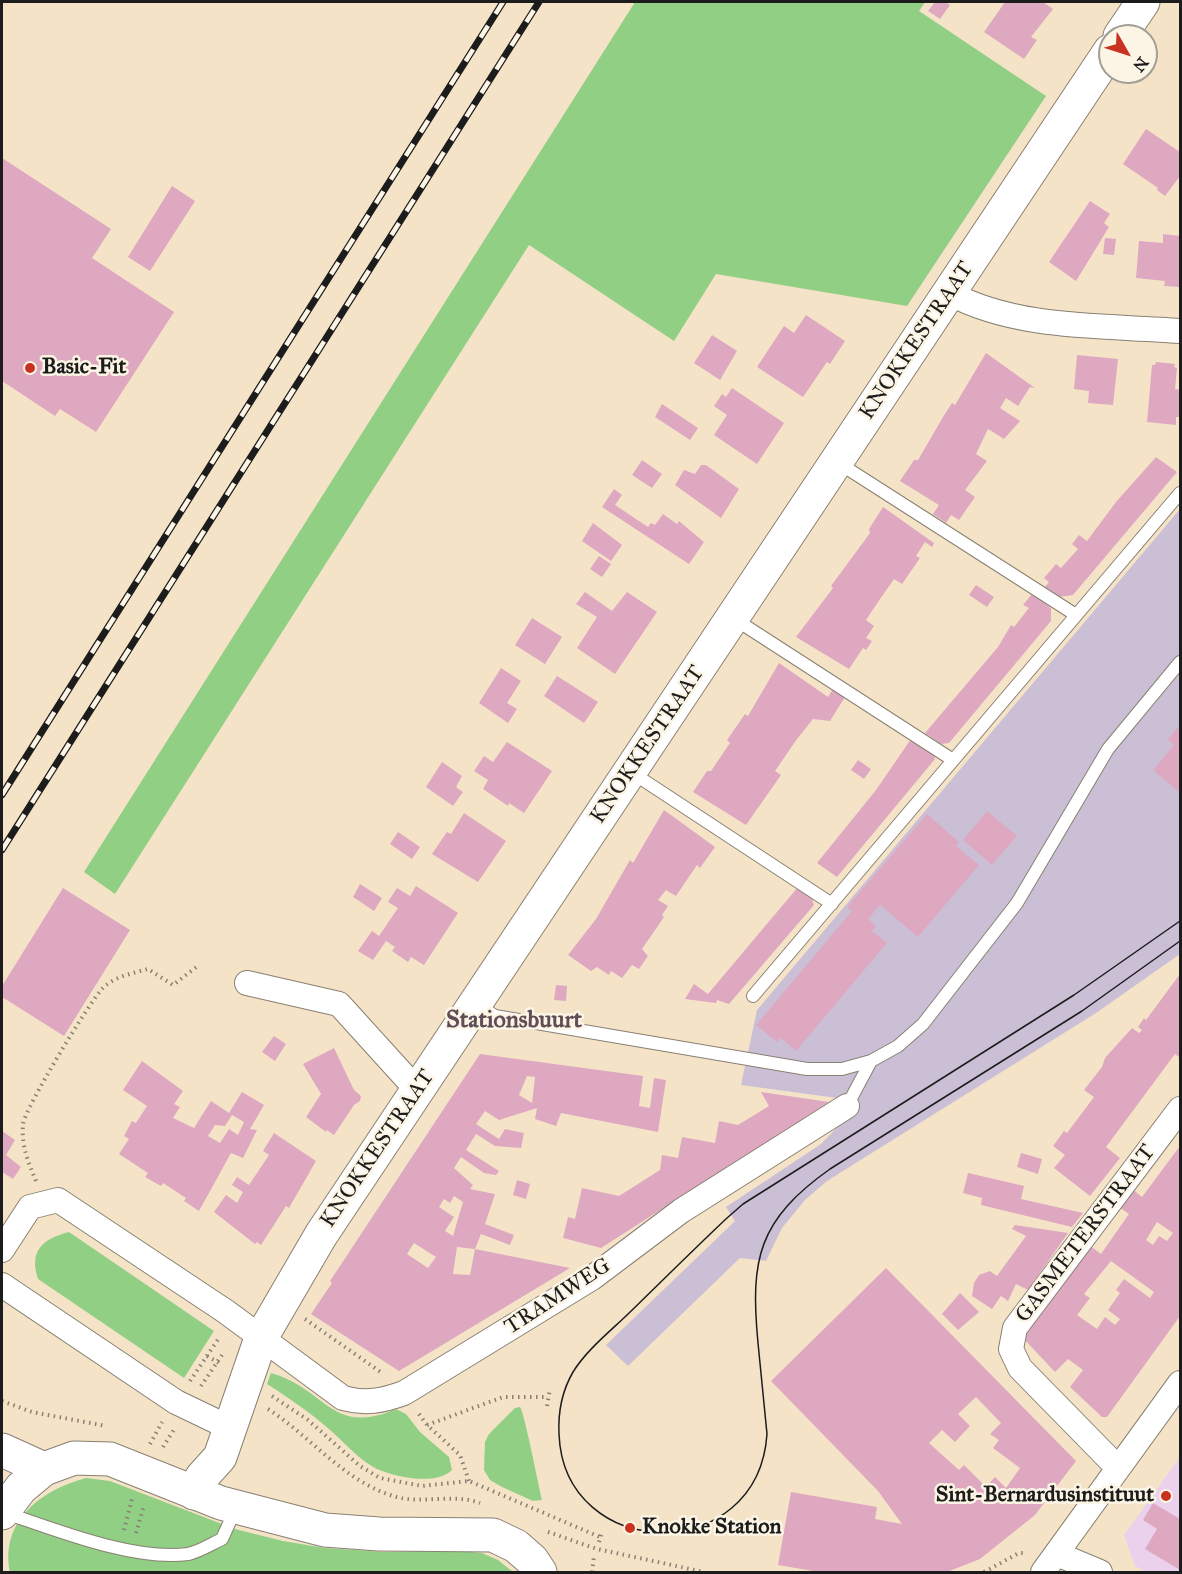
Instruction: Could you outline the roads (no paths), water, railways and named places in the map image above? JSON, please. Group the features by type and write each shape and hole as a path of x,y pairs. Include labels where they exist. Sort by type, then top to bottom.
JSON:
{"street":[{"path":"1128,24 1143,2"},
{"name":"KNOKKESTRAAT","path":"194,1493 252,1392 261,1338 321,1235 1098,69"},
{"path":"949,293 975,307 1025,319 1180,331"},
{"path":"247,983 339,1004 417,1090"},
{"name":"TRAMWEG","path":"2,1250 30,1207 58,1200 225,1311 343,1398 361,1403 382,1401 404,1393 592,1278 681,1212 847,1106"},
{"name":"GASMETERSTRAAT","path":"1118,1468 1020,1368 1011,1349 1015,1328 1180,1109"},
{"path":"2,1286 176,1402 224,1442 236,1508"},
{"path":"1100,1572 1050,1563 1180,1383"},
{"path":"2,1450 44,1469"},
{"path":"2,1512 21,1488 44,1469 74,1458 110,1460 236,1508 325,1530 380,1534 493,1535 516,1546 532,1560 540,1572"}],"lane":[{"path":"836,462 1076,615"},
{"path":"753,996 1180,493"},
{"path":"733,618 953,760"},
{"path":"476,1003 495,1016 807,1069 842,1069 871,1061 898,1046 923,1024 1017,903 1108,749 1180,662"},
{"path":"630,771 832,904"},
{"path":"847,1106 871,1061"},
{"path":"2,1512 87,1541 160,1554 190,1554 222,1539 236,1508"}],"tram line":[{"path":"1180,921 1074,995 743,1204 598,1343 578,1364 569,1379 560,1410 559,1426 569,1476 592,1507 625,1526 662,1532 699,1526 731,1508 756,1477 767,1434 756,1313 758,1264 773,1224 787,1206 830,1169 1082,1011 1180,941"}],"railway":[{"path":"2,795 503,2"},
{"path":"2,850 539,2"}],"place":[{"name":"Basic-Fit","path":"30,368"},
{"name":"Sint-Bernardusinstituut","path":"1166,1496"},
{"name":"Knokke Station","path":"630,1528"}],"district":[{"name":"Stationsbuurt","path":"514,1021"}]}
